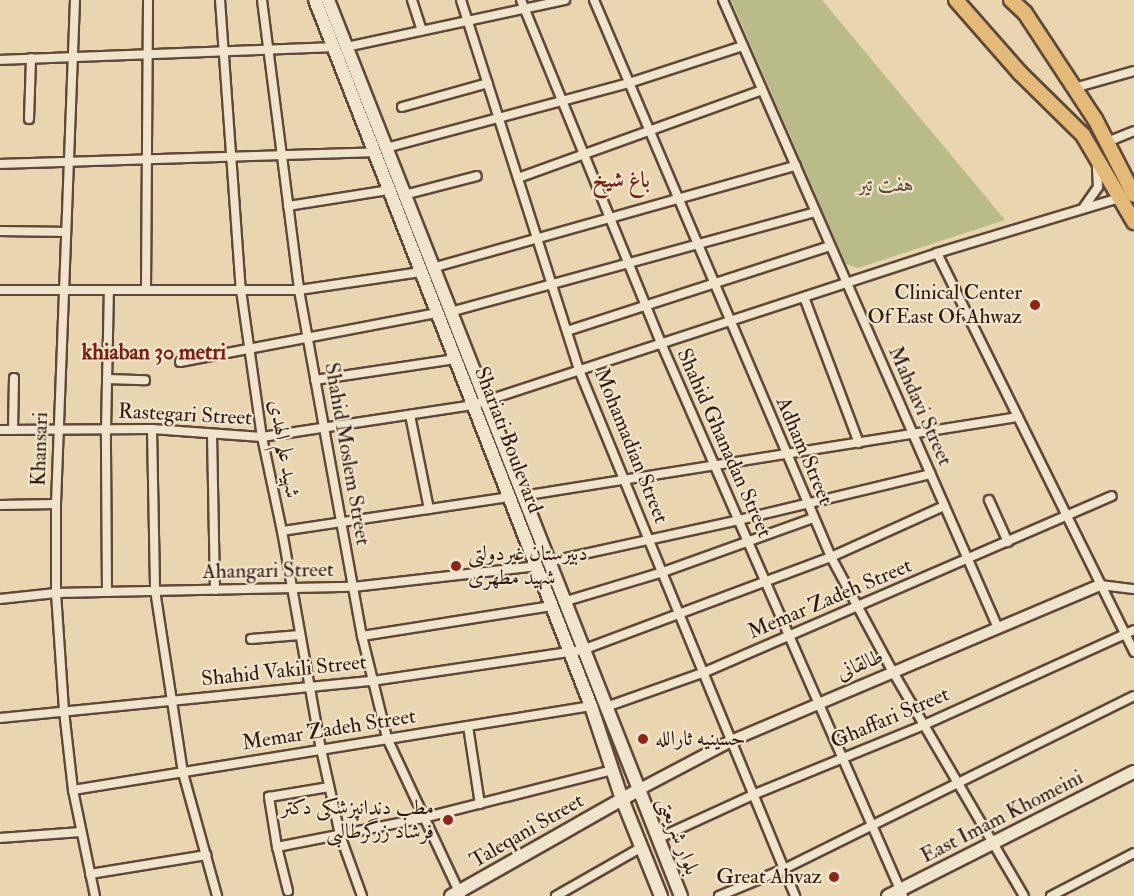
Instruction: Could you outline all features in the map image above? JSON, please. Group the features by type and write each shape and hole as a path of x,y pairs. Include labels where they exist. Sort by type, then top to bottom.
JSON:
{"highway":[{"path":"956,0 1020,74 1083,135 1134,222"},
{"path":"1011,0 1025,13 1074,88 1107,142 1134,194"}],"main road":[{"name":"Shariati Boulevard","path":"315,0 340,47 380,150 405,195 427,270"},
{"name":"Shariati Boulevard","path":"328,0 340,47"},
{"name":"Shariati Boulevard","path":"380,150 389,190 427,270 576,651 591,706 622,799 661,896"},
{"name":"Shariati Boulevard","path":"444,313 455,358 479,403"},
{"name":"Shariati Boulevard","path":"576,651 606,707 639,789"},
{"name":"East Imam Khomeini","path":"888,896 901,893 993,843 1134,772"},
{"name":"Taleqani Street","path":"457,895 639,789"},
{"name":"بلوار شریعتی","path":"639,789 681,896"}],"street":[{"name":"Khansari","path":"75,0 56,504 56,593 64,711 73,790 94,896"},
{"path":"146,290 148,0"},
{"name":"شهید علم الهدی","path":"220,0 241,290 262,437 282,531 308,687 329,787 340,835 362,896"},
{"name":"Shahid Moslem Street","path":"262,0 299,290 362,636 387,738 457,895"},
{"path":"412,0 422,30"},
{"name":"Mohamadian Street","path":"461,0 579,370 733,740 795,896"},
{"path":"0,60 340,47 468,21 523,4 565,0"},
{"name":"Adham Street","path":"594,0 806,504 831,557 893,672 1024,896"},
{"name":"Mahdavi Street","path":"723,0 998,628"},
{"path":"1016,0 1025,13"},
{"name":"Shahid Ghanadan Street","path":"523,4 645,306 901,893"},
{"path":"0,164 380,150 629,83 743,46"},
{"path":"29,119 31,58"},
{"path":"1074,88 1134,71"},
{"path":"402,107 488,83"},
{"path":"518,178 762,90"},
{"path":"1107,142 1134,131"},
{"path":"1084,208 1098,187 1095,152"},
{"path":"0,290 299,290 427,270 796,166"},
{"path":"405,195 477,176"},
{"path":"288,206 389,190"},
{"name":"Rastegari Street","path":"0,430 152,429 262,437 479,403 937,253 1134,194"},
{"path":"180,362 444,313 629,265 816,212"},
{"path":"0,231 66,232"},
{"path":"567,331 831,246"},
{"path":"937,253 1134,652"},
{"path":"107,592 106,430 109,290"},
{"path":"804,297 859,443"},
{"path":"315,380 455,358"},
{"path":"13,430 14,378"},
{"path":"107,379 145,380"},
{"path":"411,415 429,509"},
{"path":"282,531 625,480 1018,417"},
{"path":"152,429 155,591 183,773 217,896"},
{"path":"212,434 215,590"},
{"name":"Ahangari Street","path":"0,599 56,593 353,587 542,564 930,474"},
{"name":"Memar Zadeh Street","path":"606,707 705,672 1111,496"},
{"path":"989,500 1008,542"},
{"path":"0,504 56,504"},
{"name":"Shahid Vakili Street","path":"0,718 372,681 576,651 831,557 944,506"},
{"path":"362,636 558,604 663,572 813,518"},
{"path":"1100,585 1134,589"},
{"name":"طالقانی","path":"639,789 733,740 1100,585"},
{"name":"Ghaffari Street","path":"659,838 754,794 924,725 1134,630"},
{"path":"251,639 300,636"},
{"path":"719,896 784,869 1134,696"},
{"name":"Memar Zadeh Street","path":"73,790 591,706"},
{"path":"468,726 480,804"},
{"path":"276,847 423,818 613,770"},
{"path":"288,891 276,847 269,797 329,787"},
{"path":"0,838 81,831"},
{"path":"556,896 642,847"},
{"path":"1051,896 1134,853"},
{"path":"90,874 206,855"}],"green space":[{"name":"هفت تیر","path":"731,0 822,0 1005,220 858,268 846,264"}],"place":[{"name":"Clinical Center Of East Of Ahwaz","path":"1035,305"},
{"name":"دبیرستان غیردولتی شهید مطهری","path":"456,566"},
{"name":"حسینیه ثارالله","path":"643,739"},
{"name":"مطب دندانپزشکی دکتر فرشاد زرگرطالبی","path":"448,820"},
{"name":"Great Ahvaz","path":"834,877"}],"district":[{"name":"باغ شیخ","path":"621,181"},
{"name":"khiaban 30 metri","path":"154,353"}]}
